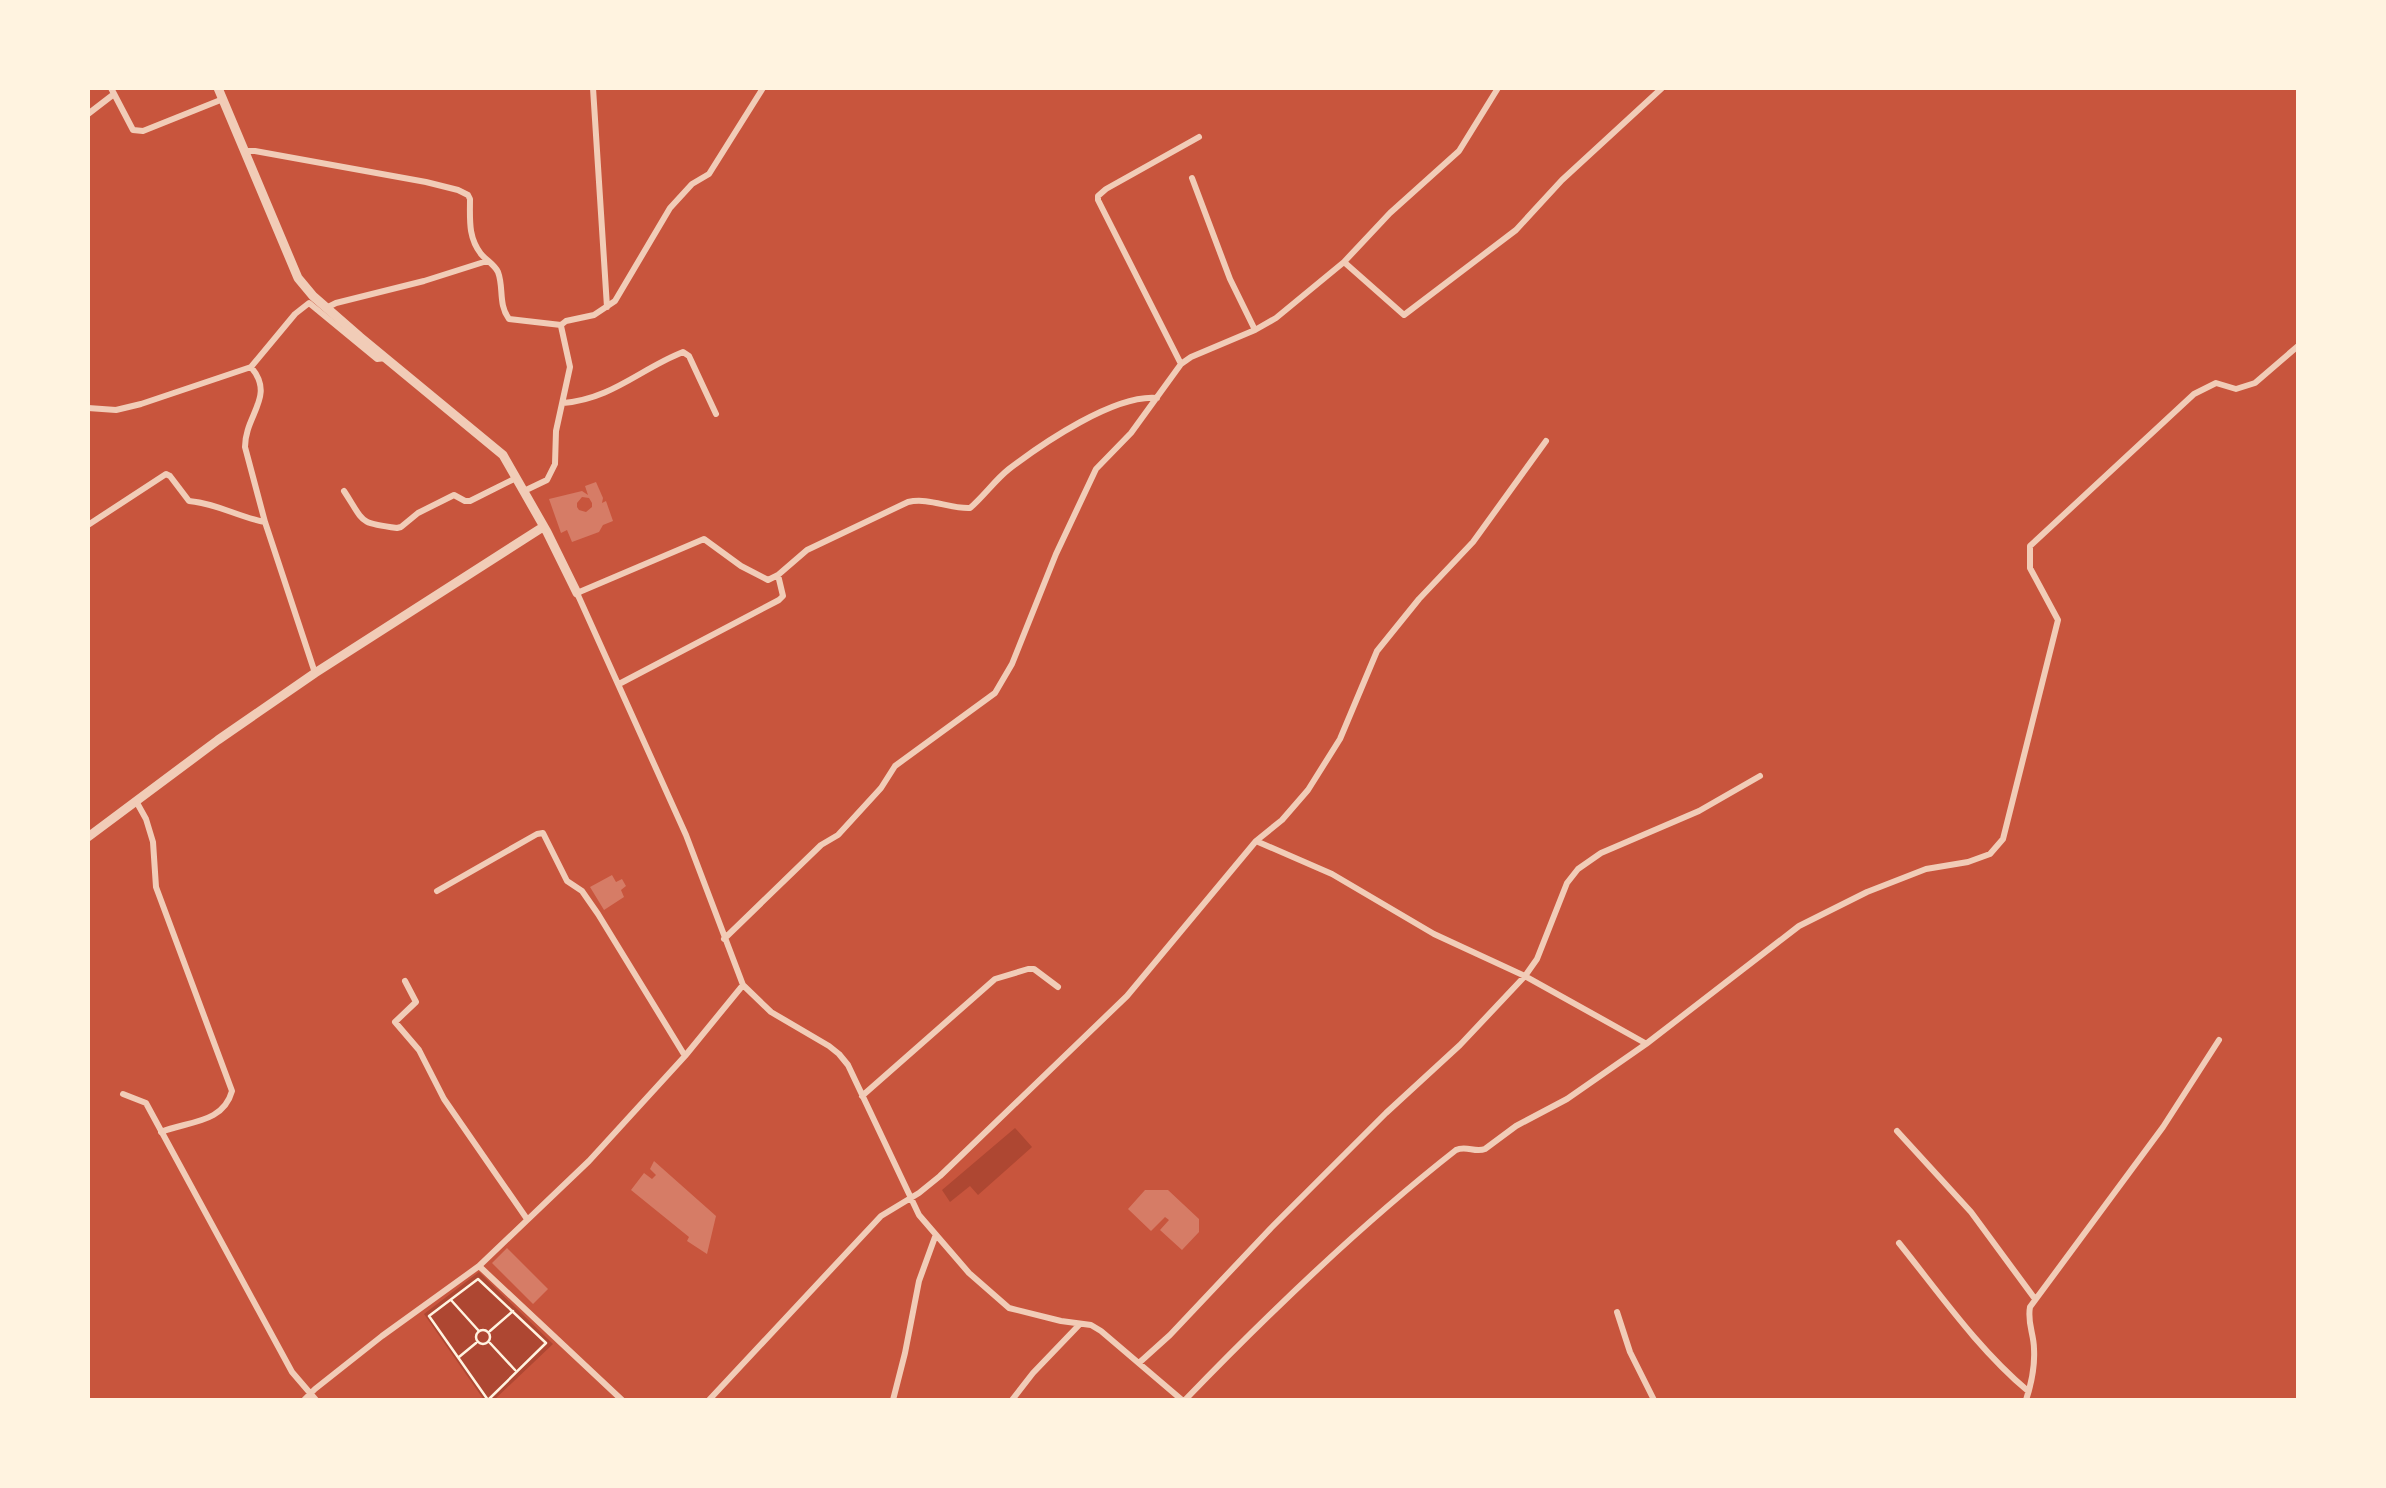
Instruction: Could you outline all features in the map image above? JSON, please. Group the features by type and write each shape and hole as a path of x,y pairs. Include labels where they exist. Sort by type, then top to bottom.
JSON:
{"street":[{"path":"218,88 292,268 313,296 503,455 577,592 619,684 686,835 743,985 771,1012 840,1054 910,1198 936,1236 969,1273 1002,1304 1101,1330 1183,1400 1336,1252 1456,1150 1485,1149 1516,1126 1567,1099 1646,1044 1799,926 1867,892 1926,869 1990,854 2003,839 2058,620 2030,568 2030,546 2194,394 2216,384 2236,389 2254,383 2298,346"},
{"path":"592,88 607,308"},
{"path":"561,325 566,320 594,315 615,300 670,208 692,184 709,174 763,88"},
{"path":"724,939 821,845 838,835 881,788 895,766 994,693 1012,664 1056,554 1096,469 1131,432 1180,364 1276,318 1344,262 1390,213 1459,152 1498,88"},
{"path":"1344,262 1404,315 1516,230 1562,180 1662,88"},
{"path":"88,114 113,90 134,130 143,131 222,99"},
{"path":"1180,364 1098,200 1106,189 1199,137"},
{"path":"244,151 362,170 468,195 470,230 476,248 498,272 502,310 509,318 561,325"},
{"path":"1192,178 1230,278 1255,330"},
{"path":"326,308 487,261"},
{"path":"88,408 116,410 141,404 251,367 295,314 310,303 377,359 388,358"},
{"path":"524,491 546,480 555,464 556,430 570,367 561,325"},
{"path":"563,403 592,399 683,352 689,356 716,414"},
{"path":"251,367 262,389 245,447 265,522 315,673"},
{"path":"577,592 704,539 765,580 778,575 806,550 908,502 920,499 970,508 1010,469 1076,424 1132,400 1157,398"},
{"path":"709,1400 881,1216 940,1176 1127,996 1256,841 1282,820 1308,790 1340,739 1376,651 1473,542 1546,442"},
{"path":"88,525 166,474 188,501 212,504 265,522"},
{"path":"344,491 363,521 397,528 454,495 470,501 516,478"},
{"path":"88,836 315,673 543,527"},
{"path":"619,684 779,600 783,596 778,575"},
{"path":"1140,1362 1525,976 1538,958 1567,883 1578,869 1601,853 1699,810 1760,776"},
{"path":"136,800 153,842 156,887 232,1091 232,1098 204,1121 161,1132"},
{"path":"437,891 543,834 567,881 582,890 684,1056"},
{"path":"1256,841 1332,874 1434,934 1525,976 1646,1044"},
{"path":"862,1096 995,979 1034,969 1058,987"},
{"path":"405,981 416,1002 395,1022 419,1050 444,1099 527,1219"},
{"path":"123,1094 146,1103 292,1372 310,1398 382,1336 478,1266 589,1162 743,985"},
{"path":"2028,1396 2034,1346 2028,1317 2035,1299 2123,1182 2220,1040"},
{"path":"1896,1132 1971,1212 2035,1299"},
{"path":"893,1400 919,1281 936,1236"},
{"path":"1899,1242 1969,1332 2028,1396"},
{"path":"478,1266 622,1400"},
{"path":"1617,1312 1630,1352 1654,1400"},
{"path":"1012,1400 1080,1324"}],"path":[{"path":"478,1278 546,1344 488,1400 429,1316 451,1300 478,1278"},
{"path":"451,1300 479,1331"},
{"path":"512,1311 489,1332 489,1342 517,1372"},
{"path":"479,1331 489,1332"},
{"path":"478,1342 479,1331"},
{"path":"458,1358 478,1342"},
{"path":"478,1342 489,1342"}],"shaded area":[{"path":"1015,1128 1032,1147 978,1195 970,1186 950,1202 942,1190"},
{"path":"479,1272 553,1344 494,1400 484,1400 424,1314"}],"building":[{"path":"596,482 613,521 603,525 599,532 572,542 567,530 561,533 549,499 582,491 588,495 585,486","holes":["582,497 589,498 592,507 586,512 579,510 577,503"]},
{"path":"612,875 616,882 622,879 626,886 621,890 624,897 604,910 590,887"},
{"path":"654,1161 716,1216 707,1254 631,1190 644,1173 652,1179 656,1175 650,1169"},
{"path":"1145,1190 1168,1190 1199,1219 1199,1232 1182,1250 1160,1230 1169,1220 1165,1217 1151,1231 1128,1209"},
{"path":"507,1248 548,1289 533,1304 492,1263"}]}
